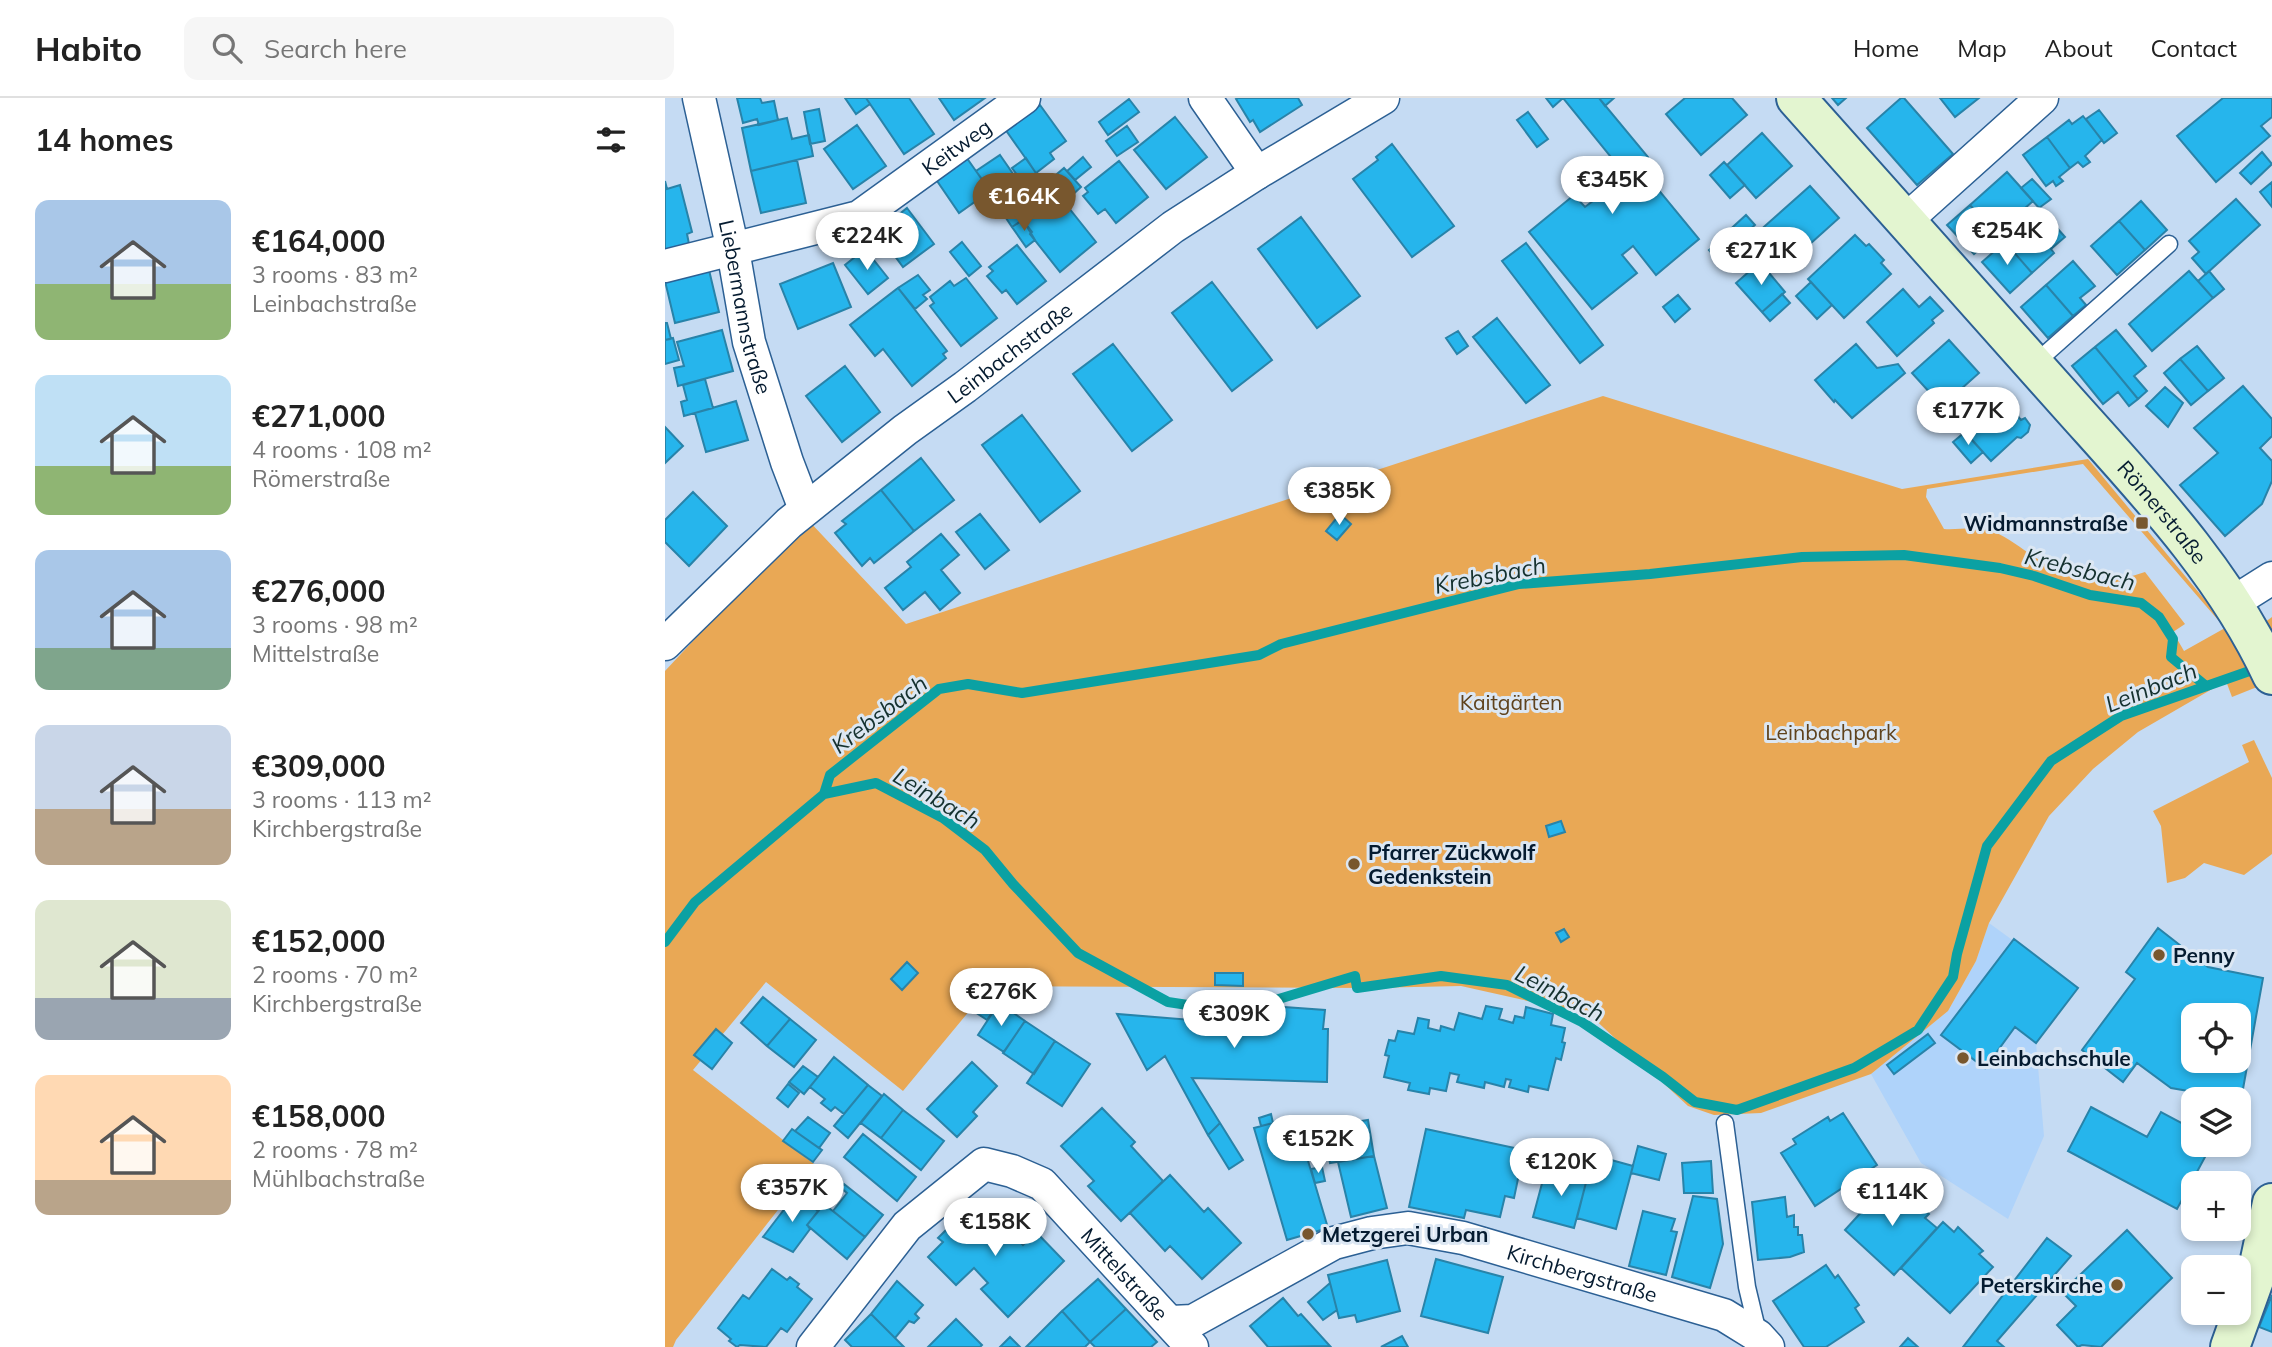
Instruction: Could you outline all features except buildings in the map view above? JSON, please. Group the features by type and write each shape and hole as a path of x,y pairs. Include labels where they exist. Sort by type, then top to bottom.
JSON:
{"main road":[{"name":"Römerstraße","path":"1796,98 2125,468 2211,570 2234,602 2264,658"},
{"path":"2230,1347 2258,1269 2272,1203"}],"street":[{"name":"Liebermannstraße","path":"699,98 733,250 749,342 787,462 806,509"},
{"name":"Keitweg","path":"665,266 859,217 1024,98"},
{"path":"1205,98 1257,173"},
{"name":"Leinbachstraße","path":"665,644 764,546 905,430 1173,227 1383,98"},
{"path":"1905,221 2042,98"},
{"path":"2234,602 2272,578"},
{"name":"Mittelstraße","path":"813,1347 907,1226 984,1164 1012,1171 1042,1184 1192,1347"},
{"name":"Kirchbergstraße","path":"1171,1322 1193,1321 1334,1243 1372,1233 1408,1228 1463,1238 1724,1315 1763,1341"}],"lane":[{"path":"2033,365 2169,244"},
{"name":"Kirchbergstraße","path":"1725,1123 1747,1287 1763,1341"}],"shaded area":[{"name":"Leinbachschule","path":"1989,923 2078,988 2036,1043 2044,1136 2008,1219 1921,1163 1871,1074 1948,1011 1976,961"}],"green space":[{"name":"Leinbachpark","path":"1603,396 1902,489 2088,459 2239,641 2272,617 2272,681 2232,697 2226,681 2138,732 2093,769 2049,816 1989,923 1976,961 1948,1011 1871,1074 1761,1113 1714,1115 1688,1106 1590,1015 1461,986 990,986 903,1091 766,982 693,1070 814,1164 673,1347 665,1347 665,671 807,519 906,624","holes":["2083,464 2225,628 2184,651 2173,632 2185,624 2145,572 2116,579 2089,579 2049,566 1994,532 1944,529 1926,497 1927,489"]},
{"path":"2254,740 2272,778 2272,854 2244,875 2204,863 2185,878 2167,883 2161,826 2153,811 2249,762 2242,745"}],"waterway":[{"name":"Krebsbach","path":"824,794 830,775 939,689 968,684 1022,693 1259,655 1281,644 1519,584 1650,574 1802,557 1904,555 2000,568 2034,576 2090,595 2141,603 2159,617 2173,639 2171,657 2206,686"},
{"name":"Leinbach","path":"665,942 695,902 824,794 876,783 943,818 985,850 1078,953 1168,1002 1201,1007 1236,1007 1272,1001 1355,976 1357,988 1441,976 1507,985 1582,1022 1695,1102 1737,1110 1854,1068 1918,1030 1953,977 1987,846 2051,761 2121,716 2258,668"}],"place":[{"name":"Widmannstraße","path":"2142,523"},
{"name":"Pfarrer Zückwolf Gedenkstein","path":"1354,864"},
{"name":"Penny","path":"2159,955"},
{"name":"Leinbachschule","path":"1963,1058"},
{"name":"Metzgerei Urban","path":"1308,1234"},
{"name":"Peterskirche","path":"2117,1285"}],"park label":[{"name":"Kaitgärten","path":"1511,702"}]}
